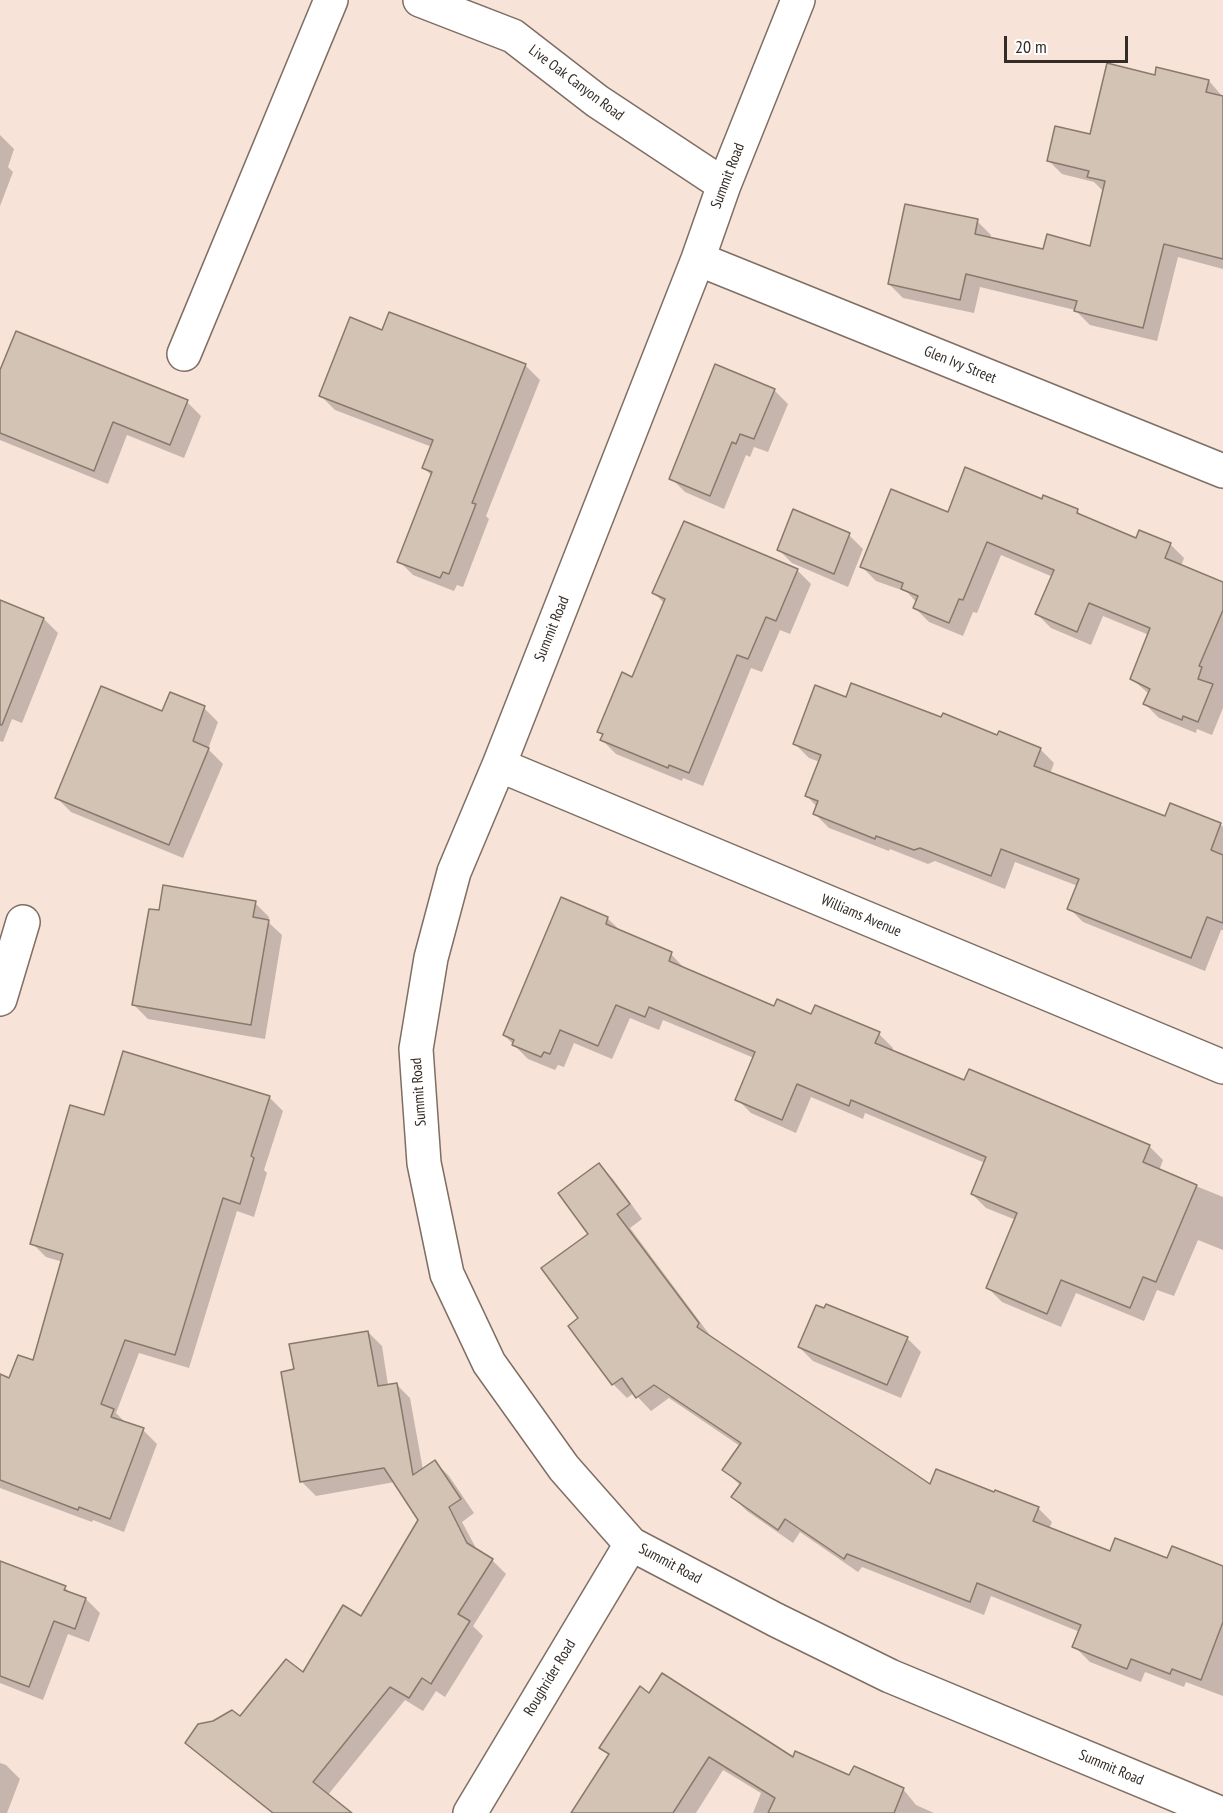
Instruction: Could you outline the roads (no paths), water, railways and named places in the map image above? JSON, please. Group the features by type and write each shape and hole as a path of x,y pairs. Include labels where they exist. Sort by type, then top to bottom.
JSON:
{"street":[{"path":"184,354 331,0"},
{"name":"Live Oak Canyon Road","path":"420,0 513,36 597,101 724,185"},
{"name":"Summit Road","path":"798,0 499,765 453,872 431,958 416,1048 424,1163 447,1274 489,1363 564,1468 631,1544 776,1620 890,1676 1220,1813"},
{"name":"Glen Ivy Street","path":"698,260 1223,471"},
{"name":"Williams Avenue","path":"499,765 1223,1067"},
{"path":"0,999 23,922"},
{"name":"Roughrider Road","path":"470,1813 631,1544"}]}
